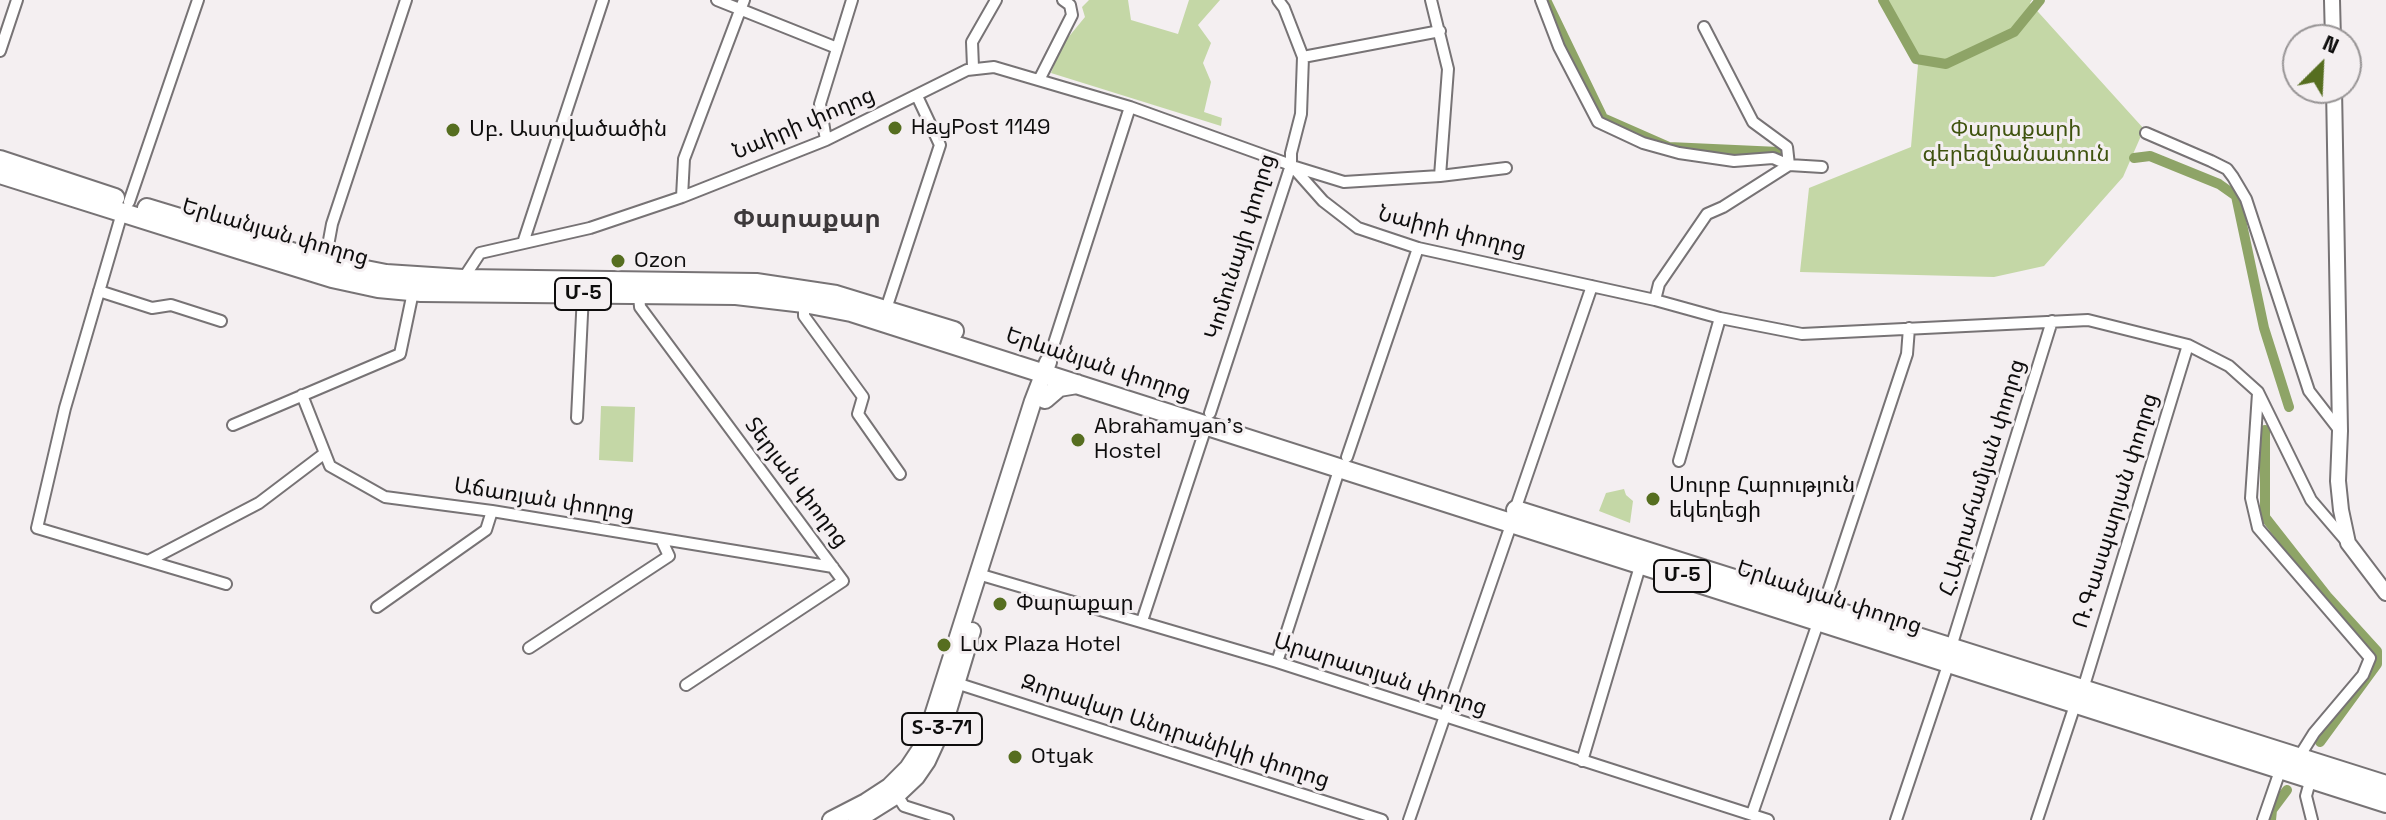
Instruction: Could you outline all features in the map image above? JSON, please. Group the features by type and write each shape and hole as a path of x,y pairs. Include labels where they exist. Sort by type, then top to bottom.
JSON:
{"highway":[{"name":"Երևանյան փողոց","path":"0,160 126,208 332,278 413,292 736,295 804,303 851,312 1050,365 1080,384 1208,419"},
{"name":"Երևանյան փողոց","path":"0,174 325,262 386,274 463,279 756,283 836,295 886,309 1208,419 2079,696 2311,778 2365,786 2386,785"},
{"path":"1045,399 1059,387 1080,384"},
{"name":"Երևանյան փողոց","path":"1513,516 1641,563 1821,613"},
{"name":"Երևանյան փողոց","path":"2079,696 2299,757 2365,786 2386,803"}],"main road":[{"path":"2332,0 2333,24"},
{"path":"2334,104 2340,431 2338,481 2348,543 2386,593"},
{"name":"Տ-3-71","path":"831,820 889,787 920,752 1045,399 1050,365"},
{"name":"Տ-3-71","path":"857,820 897,795 916,777 932,752 956,683 984,576 1050,365"}],"street":[{"path":"0,51 17,0"},
{"path":"198,0 99,291 65,408 37,528 226,584"},
{"path":"325,262 332,224 406,0"},
{"path":"523,243 603,0"},
{"path":"717,0 742,5 837,48"},
{"path":"826,140 820,104 852,0"},
{"path":"973,67 972,42 996,0"},
{"path":"1039,80 1072,15 1070,5 1063,0"},
{"name":"Կոմունայի փողոց","path":"1142,621 1291,165 1301,114 1303,57 1278,0"},
{"path":"1431,0 1448,69 1440,176"},
{"path":"1541,0 1559,47 1598,122 1643,143 1679,153 1734,161 1773,158 1789,165 1822,167"},
{"path":"682,197 684,159 742,5"},
{"path":"1704,27 1753,122 1787,147 1789,165"},
{"path":"1303,57 1440,31"},
{"name":"Նաիրի փողոց","path":"463,279 477,254 590,228 682,197 826,140 973,67 994,67 1130,107 1291,165 1323,201 1358,228 1418,248 1802,334 2088,320 2188,345 2229,366 2258,392"},
{"path":"886,309 940,145 917,96"},
{"path":"1050,365 1130,107"},
{"path":"2146,133 2227,169 2233,177 2246,199 2309,391 2340,431"},
{"path":"1291,165 1344,182 1506,168"},
{"path":"1655,300 1659,284 1707,214 1789,165"},
{"path":"1277,662 1418,248"},
{"path":"1409,820 1592,286"},
{"path":"99,291 152,308 171,305 221,321"},
{"path":"233,425 400,354 413,292"},
{"path":"577,418 583,294"},
{"name":"Տերյան փողոց","path":"639,295 640,307 843,581 686,685"},
{"path":"804,303 804,316 863,397 858,414 900,474"},
{"path":"1679,461 1720,318"},
{"name":"Հ.Աբրահամյան փողոց","path":"1896,820 2052,321"},
{"path":"1752,814 1907,354 1909,328"},
{"name":"Ռ.Գասպարյան փողոց","path":"2037,820 2079,696 2188,345"},
{"path":"2258,392 2311,500 2348,543"},
{"path":"2258,392 2251,498 2258,528 2370,658 2363,675 2314,733 2299,757"},
{"name":"Աճառյան փողոց","path":"302,395 330,466 385,497 492,511 833,567"},
{"path":"150,560 259,503 325,453"},
{"path":"377,607 486,530 492,511"},
{"path":"529,648 669,556 661,539"},
{"path":"1582,761 1641,563"},
{"name":"Արարատյան փողոց","path":"984,576 1277,662 1768,820"},
{"name":"Զորավար Անդրանիկի փողոց","path":"956,683 1382,820"},
{"path":"2263,820 2281,768"},
{"path":"2311,778 2306,796 2312,820"},
{"path":"897,795 904,806 948,820"}],"green space":[{"path":"1089,0 1128,0 1131,20 1178,34 1189,0 1220,0 1198,25 1211,43 1203,63 1211,82 1204,112 1222,118 1221,126 1051,73 1062,45 1085,17 1082,7"},
{"name":"Փարաքարի գերեզմանատուն","path":"1878,0 2032,0 2030,3 2144,129 2123,177 2044,266 1994,277 1800,272 1809,188 1911,147 1918,65"},
{"path":"601,406 635,407 633,462 599,460"},
{"path":"1624,489 1633,501 1630,523 1599,511 1606,493"}],"waterway":[{"path":"1546,0 1603,118 1669,147 1779,152"},
{"path":"1883,0 1916,59 1946,64 2014,32 2040,0"},
{"path":"2134,158 2150,156 2219,184 2236,196 2264,328 2289,407"},
{"path":"2265,430 2265,517 2327,596 2377,651 2377,664 2320,742"},
{"path":"2271,820 2272,810 2287,790"}],"place":[{"name":"HayPost 1149","path":"895,128"},
{"name":"Սբ. Աստվածածին","path":"453,130"},
{"name":"Ozon","path":"618,261"},
{"name":"Abrahamyan's Hostel","path":"1078,440"},
{"name":"Սուրբ Հարություն եկեղեցի","path":"1653,499"},
{"name":"Փարաքար","path":"1000,604"},
{"name":"Lux Plaza Hotel","path":"944,645"},
{"name":"Otyak","path":"1015,757"}],"district":[{"name":"Փարաքար","path":"807,220"}]}
